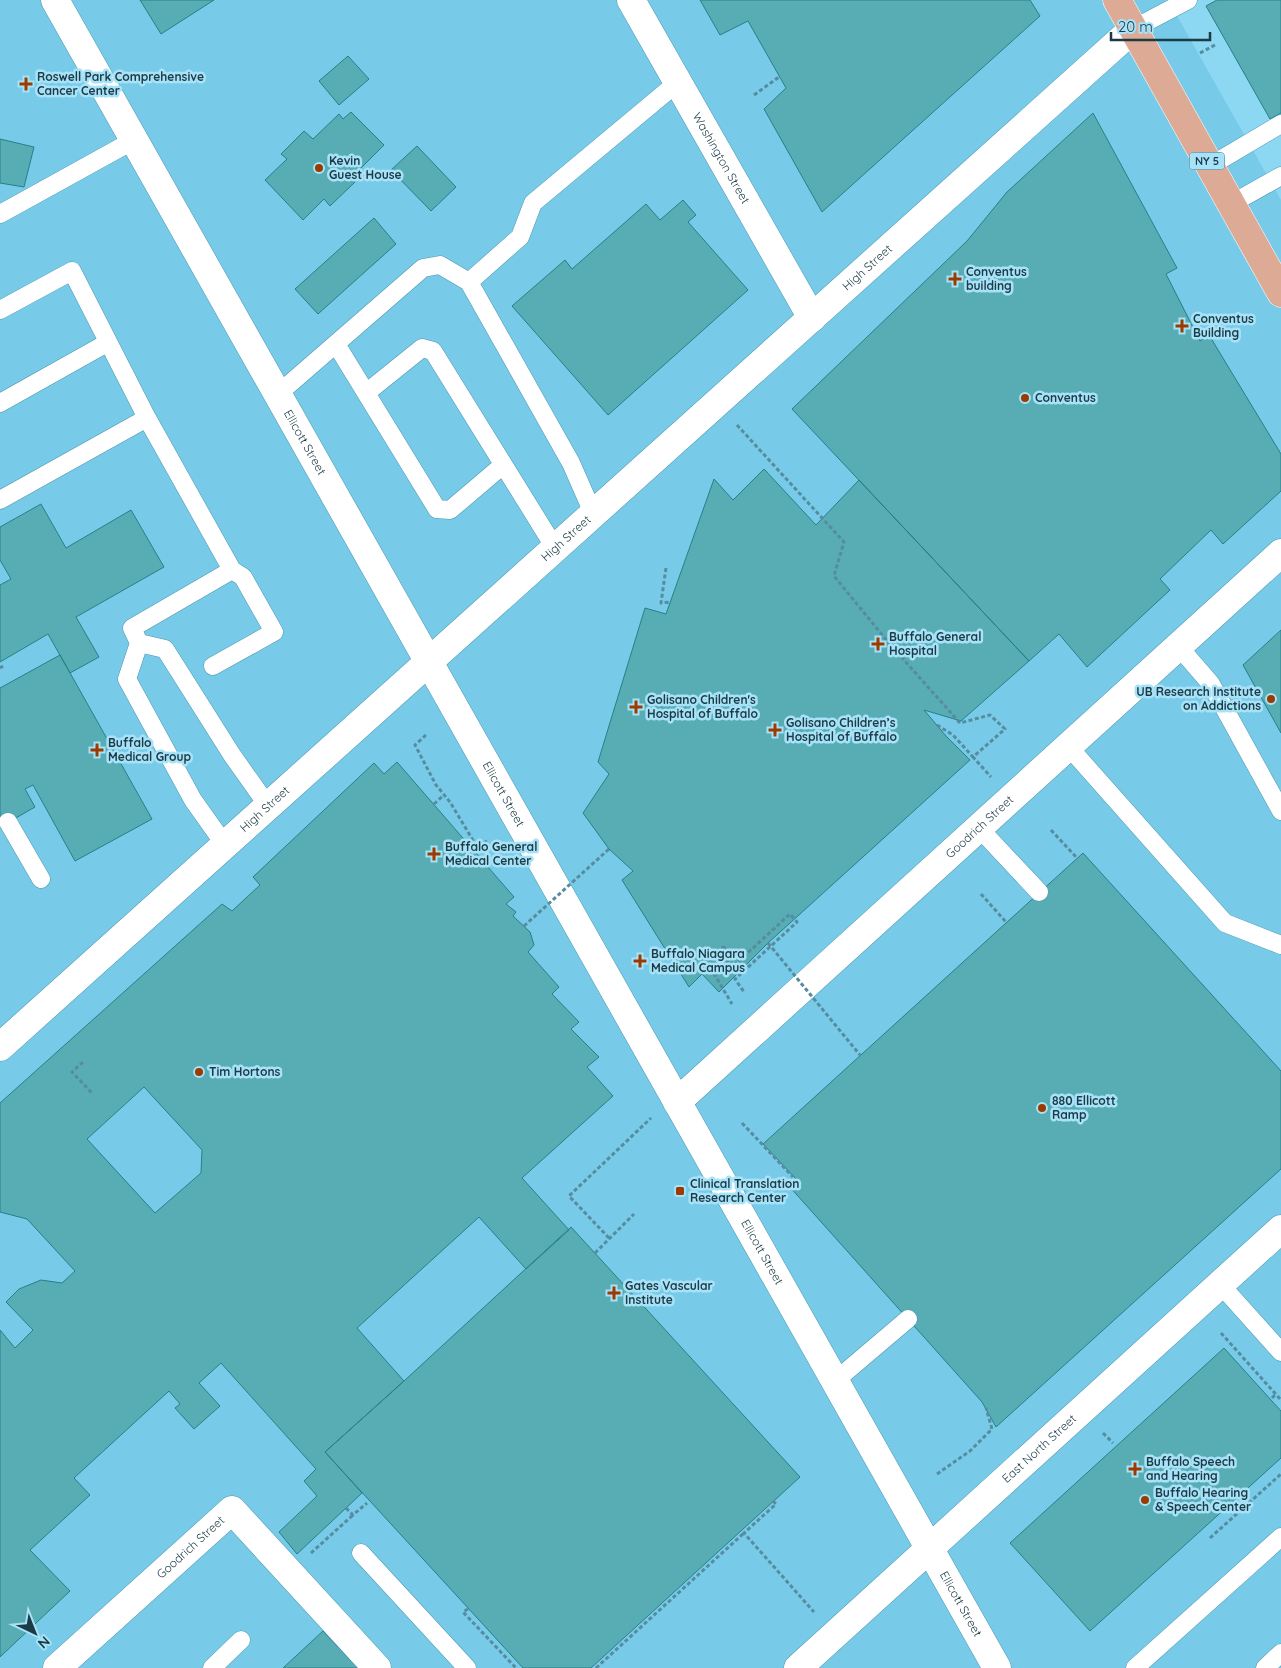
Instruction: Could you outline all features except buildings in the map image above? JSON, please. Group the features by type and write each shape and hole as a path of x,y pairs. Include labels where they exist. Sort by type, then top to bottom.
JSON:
{"main road":[{"name":"NY 5","path":"1117,0 1281,293"}],"street":[{"name":"Ellicott Street","path":"55,0 429,661 666,1108 835,1381 997,1668"},
{"name":"Washington Street","path":"631,0 812,318"},
{"name":"High Street","path":"2,1038 225,845 592,513 1133,29"},
{"name":"Goodrich Street","path":"666,1108 979,828 1281,553"},
{"name":"East North Street","path":"798,1668 1281,1229"},
{"name":"Goodrich Street","path":"57,1668 232,1510 377,1668"}],"lane":[{"path":"1133,29 1188,0"},
{"path":"469,282 520,238 533,203 678,82"},
{"path":"1210,166 1281,124"},
{"path":"0,214 134,140"},
{"path":"1231,204 1281,176"},
{"path":"278,394 422,268 440,265 469,282 571,463 592,513"},
{"path":"0,310 72,271 147,418 232,570 243,577 274,632 213,666"},
{"path":"0,403 108,343"},
{"path":"336,344 437,509 450,510 503,465"},
{"path":"366,394 422,348 433,351 555,548"},
{"path":"0,500 147,418"},
{"path":"225,845 193,800 126,679 139,644 132,628 232,570"},
{"path":"139,644 165,649 232,755 268,806"},
{"path":"1179,646 1212,684 1281,811"},
{"path":"1068,746 1225,923 1281,945"},
{"path":"8,822 41,879"},
{"path":"979,828 1039,892"},
{"path":"1220,1284 1281,1352"},
{"path":"835,1381 908,1319"},
{"path":"1135,1668 1281,1538"},
{"path":"361,1553 467,1668"},
{"path":"212,1668 241,1640"},
{"path":"1265,1668 1281,1653"}],"path":[{"path":"1200,54 1215,45"},
{"path":"754,94 779,77"},
{"path":"735,423 844,542 834,576 888,642 960,723 990,714 1005,728 973,758"},
{"path":"666,568 661,603 670,602"},
{"path":"937,725 952,735 986,772"},
{"path":"426,736 415,745 436,784 477,846 487,841"},
{"path":"434,804 444,795"},
{"path":"1051,830 1077,858"},
{"path":"524,926 609,849"},
{"path":"981,894 1006,922"},
{"path":"732,1004 710,967 724,946 729,970 790,914 797,922 735,979 744,992"},
{"path":"768,943 860,1055"},
{"path":"83,1062 72,1072 92,1093"},
{"path":"609,1238 569,1196 666,1108"},
{"path":"742,1123 793,1177"},
{"path":"595,1253 634,1214"},
{"path":"1221,1333 1281,1400"},
{"path":"1272,1398 1276,1394"},
{"path":"937,1474 970,1451 992,1429 986,1408"},
{"path":"1101,1430 1114,1443"},
{"path":"1210,1538 1281,1474"},
{"path":"596,1668 776,1504 773,1501"},
{"path":"311,1553 367,1503"},
{"path":"346,1508 353,1515"},
{"path":"744,1533 819,1618"},
{"path":"468,1608 464,1612 516,1668"}],"shaded area":[{"name":"Buffalo Niagara Medical Campus","path":"0,0 1168,0 1281,200 1281,1668 0,1668"}],"place":[{"name":"Roswell Park Comprehensive Cancer Center","path":"26,84"},
{"name":"Kevin Guest House","path":"319,168"},
{"name":"Conventus building","path":"955,279"},
{"name":"Conventus Building","path":"1182,326"},
{"name":"Conventus","path":"1025,398"},
{"name":"Buffalo General Hospital","path":"878,644"},
{"name":"UB Research Institute on Addictions","path":"1271,699"},
{"name":"Golisano Children's Hospital of Buffalo","path":"636,707"},
{"name":"Golisano Children’s Hospital of Buffalo","path":"775,730"},
{"name":"Buffalo Medical Group","path":"97,750"},
{"name":"Buffalo General Medical Center","path":"434,854"},
{"name":"Buffalo Niagara Medical Campus","path":"640,961"},
{"name":"Tim Hortons","path":"199,1072"},
{"name":"880 Ellicott Ramp","path":"1042,1108"},
{"name":"Clinical Translation Research Center","path":"680,1191"},
{"name":"Gates Vascular Institute","path":"614,1293"},
{"name":"Buffalo Speech and Hearing","path":"1135,1469"},
{"name":"Buffalo Hearing & Speech Center","path":"1145,1500"}]}
